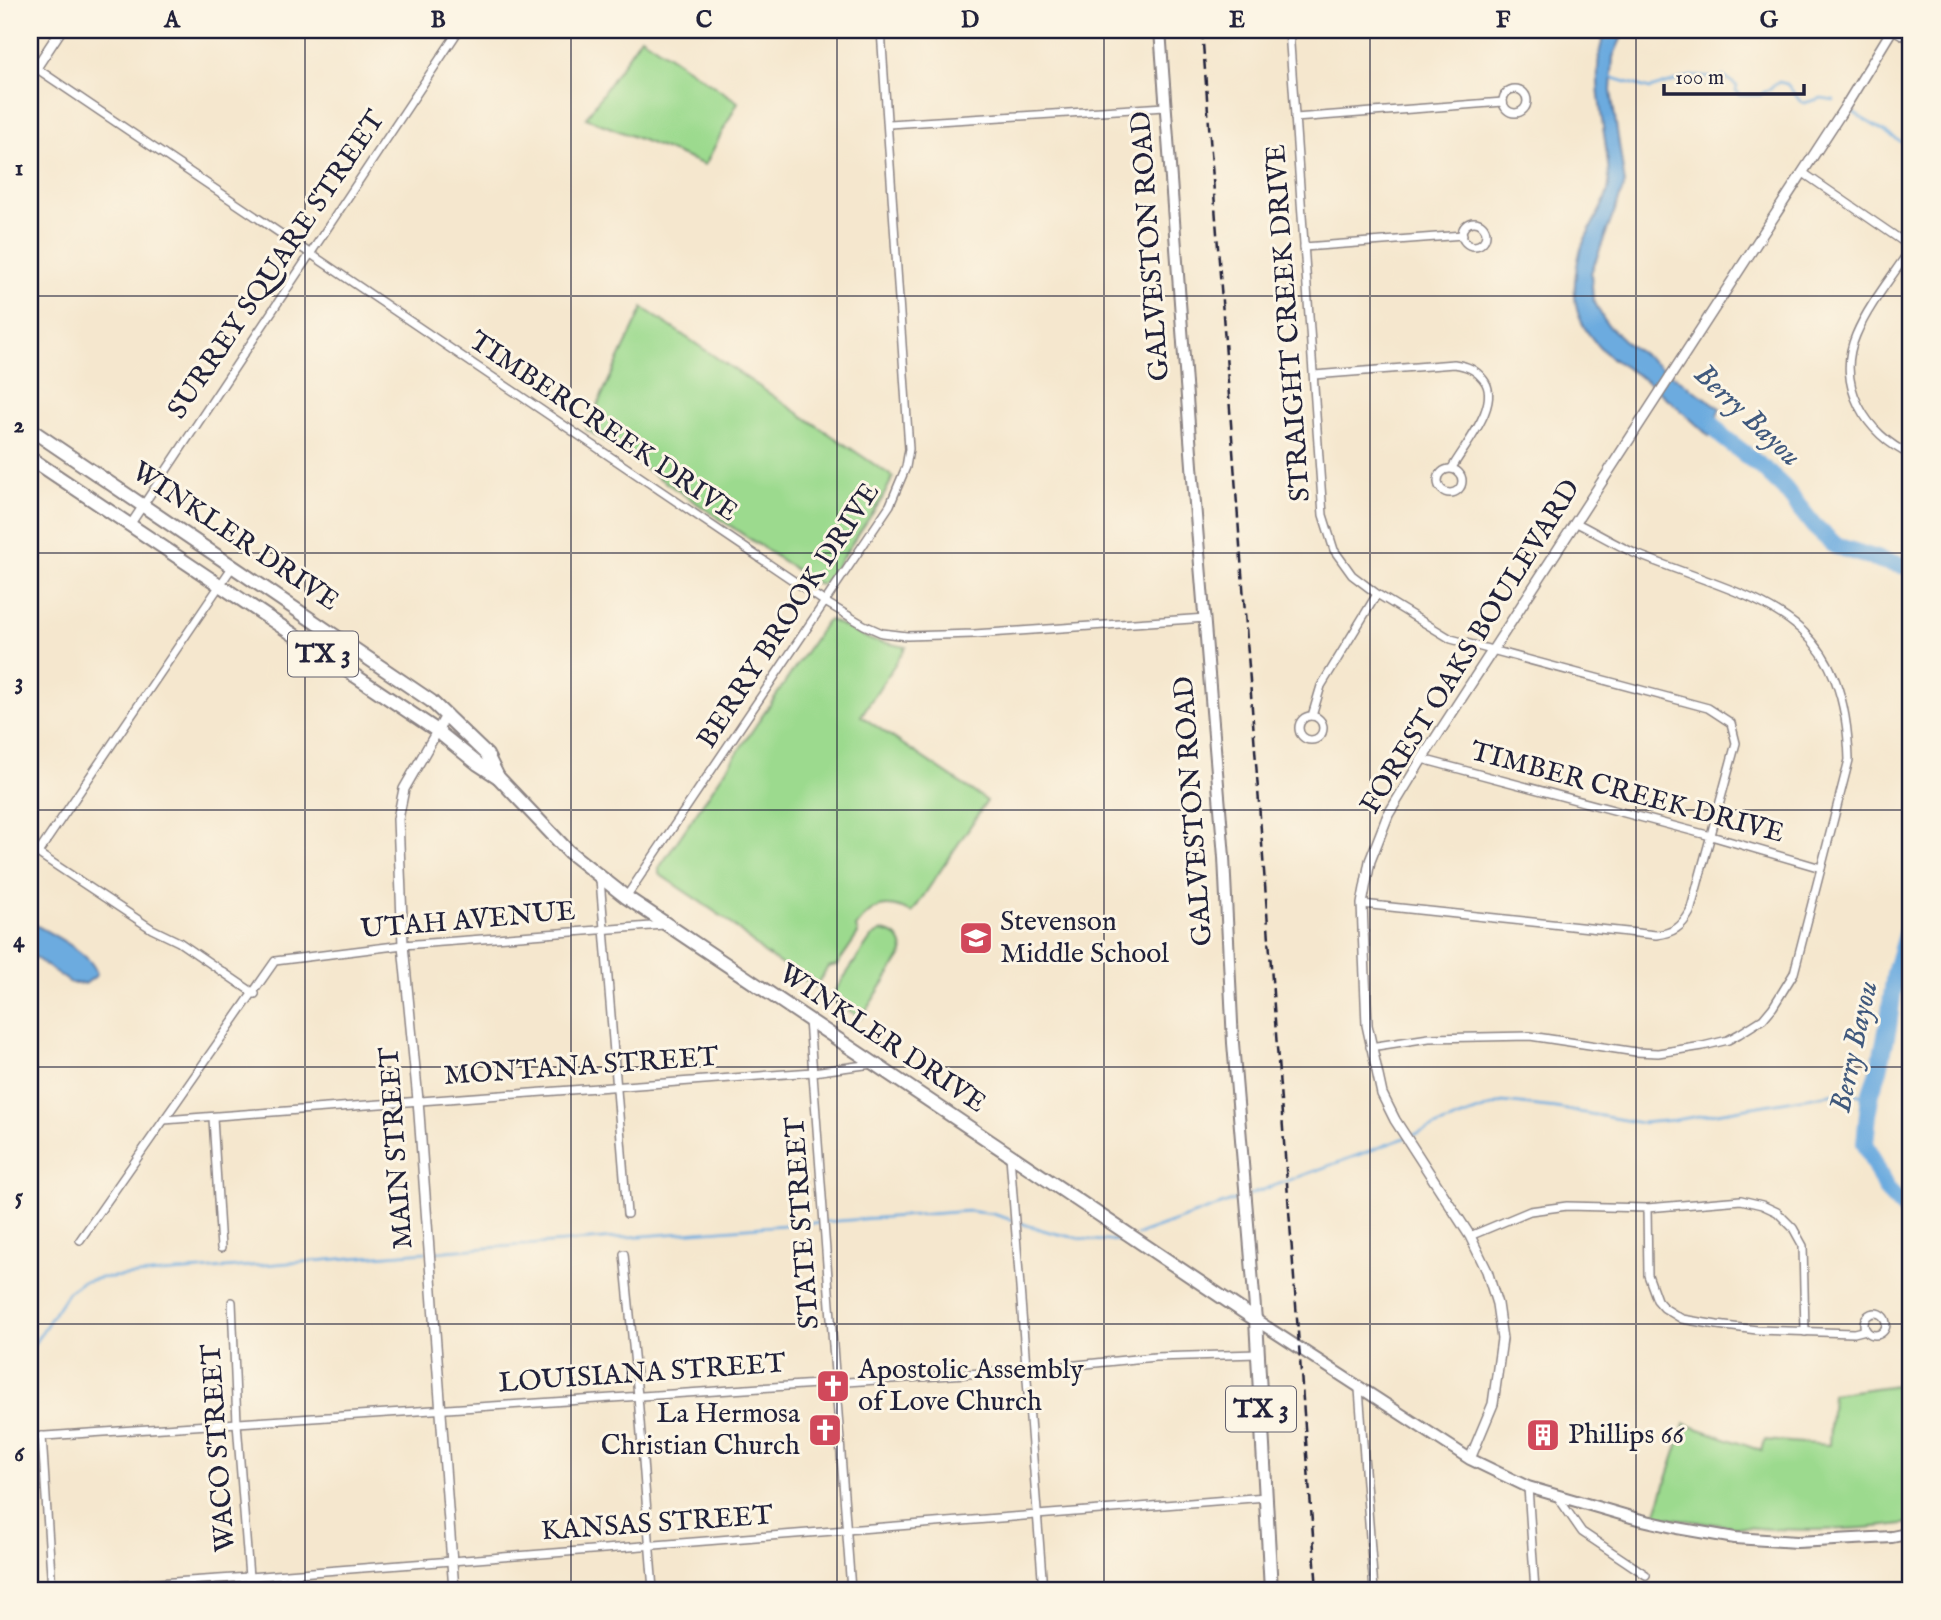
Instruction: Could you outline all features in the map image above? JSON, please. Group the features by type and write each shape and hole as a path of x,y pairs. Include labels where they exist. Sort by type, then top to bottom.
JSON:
{"main road":[{"name":"GALVESTON ROAD","path":"1160,30 1224,857 1233,1043 1256,1320 1271,1590"},
{"name":"WINKLER DRIVE","path":"30,429 413,687 447,714 487,755 498,777"},
{"path":"33,460 49,441"},
{"name":"WINKLER DRIVE","path":"33,460 436,730 498,777 569,852 665,925 1256,1320"},
{"path":"1256,1320 1470,1459 1528,1487 1677,1528 1735,1538 1797,1542 1892,1537 1911,1533"}],"street":[{"path":"30,77 61,30"},
{"name":"SURREY SQUARE STREET","path":"130,525 459,30"},
{"name":"BERRY BROOK DRIVE","path":"626,897 890,505 906,467 909,449 881,30"},
{"name":"STRAIGHT CREEK DRIVE","path":"1289,30 1323,515 1334,550 1342,563 1352,575 1377,594 1451,639 1708,708 1731,723 1735,743 1690,912 1685,921 1670,933 1656,935 1362,904"},
{"path":"1892,30 1911,40"},
{"name":"FOREST OAKS BOULEVARD","path":"1470,1459 1493,1404 1502,1339 1497,1304 1487,1270 1470,1236 1395,1120 1382,1094 1367,1025 1362,904 1370,861 1388,816 1422,760 1845,107 1892,30"},
{"name":"TIMBERCREEK DRIVE","path":"36,68 825,602 864,625 882,633 908,636 1206,618"},
{"path":"1295,118 1503,102"},
{"path":"889,124 1165,107"},
{"path":"1802,172 1911,248 1861,324 1854,338 1850,366 1851,383 1859,407 1877,432 1911,455"},
{"path":"1304,247 1462,235"},
{"path":"1314,375 1454,364 1475,370 1487,383 1490,399 1487,411 1452,468"},
{"path":"1370,1047 1429,1038 1505,1035 1658,1053 1728,1040 1763,1018 1794,973 1849,760 1848,727 1839,688 1824,656 1801,628 1759,600 1632,552 1577,523"},
{"path":"38,853 233,566"},
{"path":"1312,716 1321,686 1377,594"},
{"name":"MAIN STREET","path":"447,714 404,789 398,820 403,945 418,1100 454,1590"},
{"name":"TIMBER CREEK DRIVE","path":"1422,760 1711,836 1821,868"},
{"path":"30,848 152,929 179,942 254,994 80,1240"},
{"path":"600,878 627,1214"},
{"name":"UTAH AVENUE","path":"254,994 275,961 403,945 665,925"},
{"name":"STATE STREET","path":"809,1020 851,1590"},
{"name":"MONTANA STREET","path":"164,1119 213,1118 418,1100 813,1072 875,1063"},
{"path":"213,1118 221,1248"},
{"path":"1010,1155 1043,1590"},
{"path":"1470,1236 1531,1211 1567,1206 1647,1208 1741,1200 1777,1212 1793,1228 1803,1247 1805,1332"},
{"path":"1647,1208 1648,1275 1657,1300 1664,1308 1682,1319 1717,1325 1805,1332 1854,1333 1866,1330"},
{"path":"624,1254 653,1590"},
{"name":"WACO STREET","path":"232,1303 237,1423 250,1590"},
{"name":"LOUISIANA STREET","path":"30,1437 1027,1370 1141,1358 1258,1354"},
{"path":"1359,1389 1374,1590"},
{"path":"42,1436 52,1590"},
{"path":"1528,1487 1535,1590"},
{"path":"1557,1496 1582,1532 1646,1575"},
{"name":"KANSAS STREET","path":"52,1590 1266,1497"}],"green space":[{"path":"641,37 738,102 705,165 586,118"},
{"path":"643,308 893,477 882,499 826,582 814,582 586,429"},
{"path":"830,620 871,640 906,647 861,716 987,801 912,913 888,906 874,909 856,927 858,934 837,965 828,967 815,987 764,953 727,920 659,874 659,868 826,622"},
{"path":"882,931 898,938 903,953 861,1018 830,998 871,938"},
{"path":"1911,1383 1911,1523 1815,1530 1751,1528 1655,1515 1685,1424 1762,1451 1765,1440 1829,1445 1832,1394"}],"water":[{"path":"1606,30 1625,30 1613,57 1611,91 1625,184 1591,273 1593,299 1605,322 1628,344 1720,408 1709,436 1649,383 1609,356 1589,334 1578,311 1575,286 1581,247 1605,200 1609,183 1598,86 1600,48"},
{"path":"30,922 88,959 97,975 85,984 71,983 30,954"}],"waterway":[{"path":"1610,77 1650,89 1691,76 1723,76 1737,86 1739,95 1760,95 1779,82 1787,84 1804,103 1822,98 1834,100"},
{"path":"1852,112 1911,148"},
{"name":"Berry Bayou","path":"1699,409 1723,437 1784,488 1814,526 1836,546 1911,567"},
{"name":"Berry Bayou","path":"1911,918 1895,973 1888,1027 1870,1095 1865,1143 1886,1189 1911,1215"},
{"path":"1249,1195 1503,1102 1641,1123 1675,1120 1836,1093 1870,1095"},
{"path":"1137,1235 1243,1197"},
{"path":"433,1252 968,1211 1012,1220"},
{"path":"1018,1222 1088,1240 1128,1238"},
{"path":"30,1350 68,1292 82,1282 100,1278 426,1252"}],"railway":[{"path":"1202,30 1317,1590"}],"place":[{"name":"Stevenson Middle School","path":"976,938"},
{"name":"Apostolic Assembly of Love Church","path":"833,1386"},
{"name":"La Hermosa Christian Church","path":"825,1430"},
{"name":"Phillips 66","path":"1543,1435"}]}
